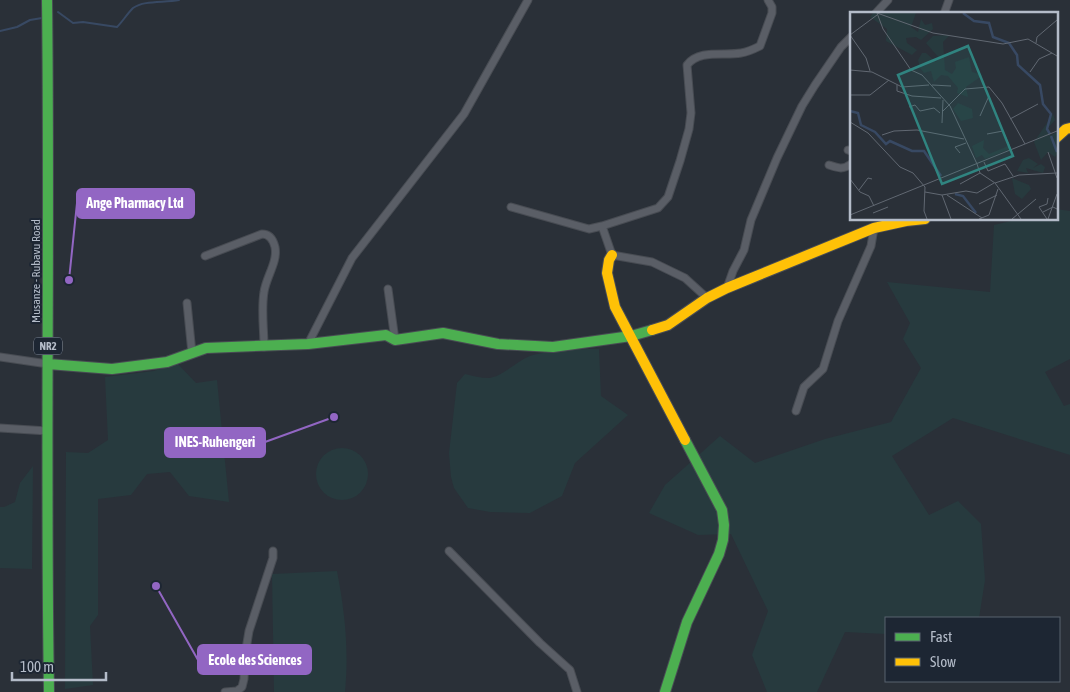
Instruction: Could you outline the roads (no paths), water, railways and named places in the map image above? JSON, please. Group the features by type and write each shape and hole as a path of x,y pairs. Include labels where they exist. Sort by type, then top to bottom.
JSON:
{"main road":[{"name":"Musanze - Rubavu Road","path":"47,0 49,117 49,692"},
{"path":"1058,136 1070,128"},
{"path":"48,364 112,369 167,362 206,348 220,346 264,347 386,335 395,340 443,333 498,344 553,347 631,336 668,325 707,298 879,224 916,220"},
{"path":"612,255 607,260 607,273 615,307 724,517 723,537 716,564 687,623 665,692"}],"street":[{"path":"308,344 352,258 464,114 528,0"},
{"path":"511,207 588,229 658,208 668,197 680,161 690,121 691,113 686,65 690,61 704,56 723,53 738,54 760,46 772,13 772,7 768,0"},
{"path":"877,12 888,0"},
{"path":"945,12 949,0"},
{"path":"728,288 732,272 744,250 752,220 776,158 802,106 841,47 850,38"},
{"path":"829,166 840,169 850,165"},
{"path":"796,411 804,387 823,369 838,321 879,224"},
{"path":"602,226 612,255 652,262 685,278 707,298"},
{"path":"205,256 262,234 267,234 270,237 275,248 275,256 263,294 264,347"},
{"path":"388,289 395,340"},
{"path":"187,303 192,353"},
{"path":"0,357 48,364"},
{"path":"0,428 48,432"},
{"path":"225,692 237,691 242,687 249,631 273,558 273,551"},
{"path":"449,551 540,643 570,670 577,692"}],"waterway":[{"path":"58,12 73,23 83,22 117,27 133,8 138,5 179,0"},
{"path":"0,31 17,27 30,20 42,18"}],"place":[{"name":"Ange Pharmacy Ltd","path":"69,280"},
{"name":"INES-Ruhengeri","path":"334,417"},
{"name":"Ecole des Sciences","path":"156,586"}]}
